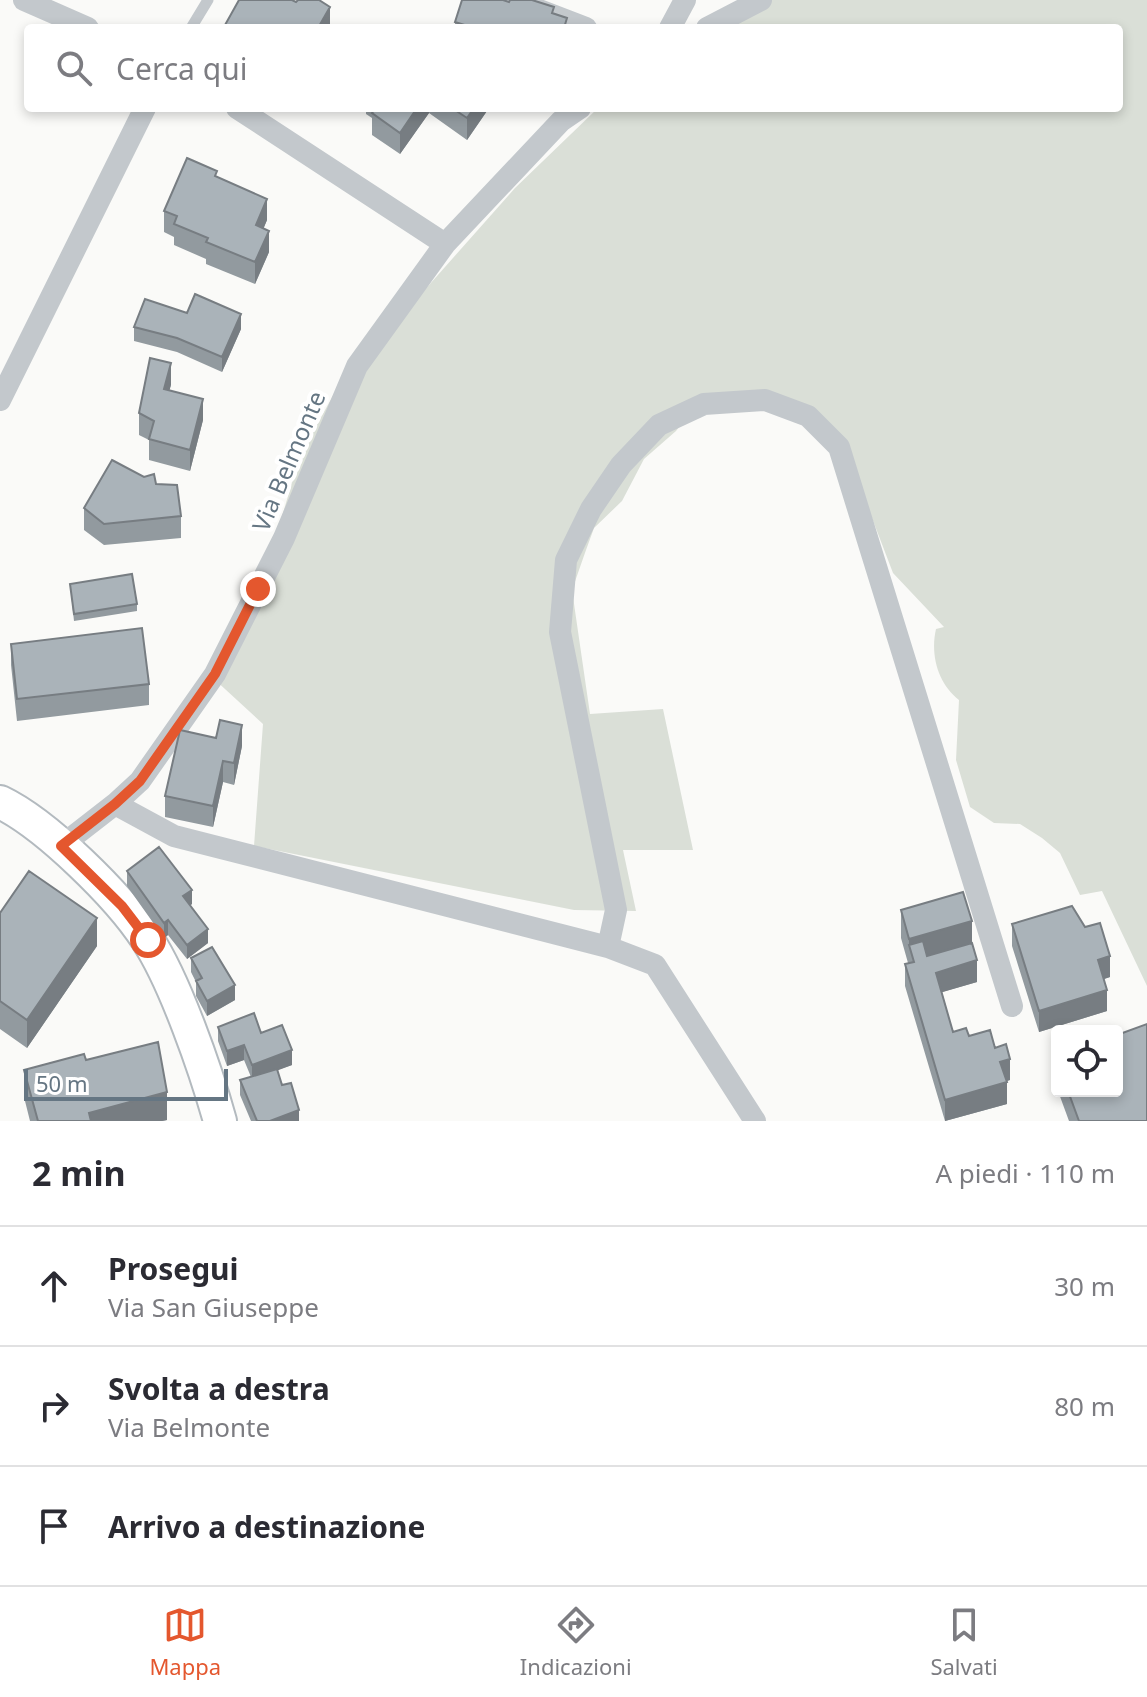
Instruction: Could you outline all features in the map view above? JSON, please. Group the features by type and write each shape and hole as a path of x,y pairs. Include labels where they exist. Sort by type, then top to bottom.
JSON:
{"street":[{"path":"24,0 79,24"},
{"path":"513,0 576,24"},
{"path":"672,24 685,0"},
{"path":"715,24 761,0"},
{"path":"0,400 143,112"},
{"path":"243,112 445,244"},
{"name":"Via Belmonte","path":"61,846 140,781 215,674 284,538 357,366 445,244 561,121 574,112"},
{"path":"608,947 616,910 560,632 566,560 591,509 621,465 659,425 704,404 765,400 808,416 839,447 1012,1006"},
{"path":"0,802 61,846 122,906 148,940 180,1010 220,1121"},
{"path":"115,804 174,836 608,947 655,965 755,1121"}],"lane":[{"path":"193,24 208,0"}],"shaded area":[{"path":"770,0 1147,0 1147,986 1102,891 1080,895 1060,853 1042,838 1020,824 994,823 970,807 956,760 959,700 946,686 935,659 936,629 944,627 893,573 872,518 833,456 785,407 690,413 676,431 644,459 622,501 594,528 572,590 590,714 663,709 693,850 623,850 636,911 574,910 254,846 263,724 213,678 257,600 300,456 336,390 515,188 594,112 1123,112 1123,24 720,24"}],"building":[{"path":"239,0 319,0 330,7 320,24 226,24"},
{"path":"462,0 532,0 554,7 552,13 567,18 565,24 455,22"},
{"path":"373,112 414,112 400,133"},
{"path":"187,158 217,171 215,176 267,199 256,225 269,231 255,262 206,242 208,238 174,224 177,216 164,211"},
{"path":"195,294 241,314 222,357 177,338 134,327 145,299 187,313"},
{"path":"150,358 171,363 164,389 203,399 190,450 149,439 154,421 139,413"},
{"path":"112,460 144,477 154,474 156,484 177,485 181,516 104,524 84,508"},
{"path":"132,574 137,604 74,614 70,584"},
{"path":"142,628 149,684 17,699 11,644"},
{"path":"220,720 242,725 234,763 223,761 213,806 165,796 180,730 216,738"},
{"path":"159,847 192,890 183,896 208,929 187,945 168,920 164,923 127,871"},
{"path":"29,871 97,918 27,1020 0,1001 0,913"},
{"path":"963,892 972,921 909,939 901,910"},
{"path":"1072,906 1085,927 1100,923 1110,956 1098,960 1107,990 1039,1011 1012,924"},
{"path":"923,941 927,956 972,943 977,960 936,973 953,1032 966,1028 969,1036 990,1030 995,1048 1006,1044 1010,1059 1000,1062 1007,1082 945,1100 905,964 914,962 909,945"},
{"path":"212,947 235,985 207,1001 196,981 202,978 191,958"},
{"path":"254,1013 261,1033 282,1025 292,1050 252,1065 244,1045 227,1051 218,1027"},
{"path":"1147,1024 1147,1121 1079,1121 1070,1097 1123,1097 1123,1033"},
{"path":"158,1042 167,1092 89,1113 91,1121 38,1121 24,1070 84,1054 86,1060"},
{"path":"277,1069 282,1085 291,1083 299,1110 270,1121 257,1121 240,1080"}],"route":[{"path":"148,940 122,906 61,846 140,781 188,707 215,674 258,589"}]}
